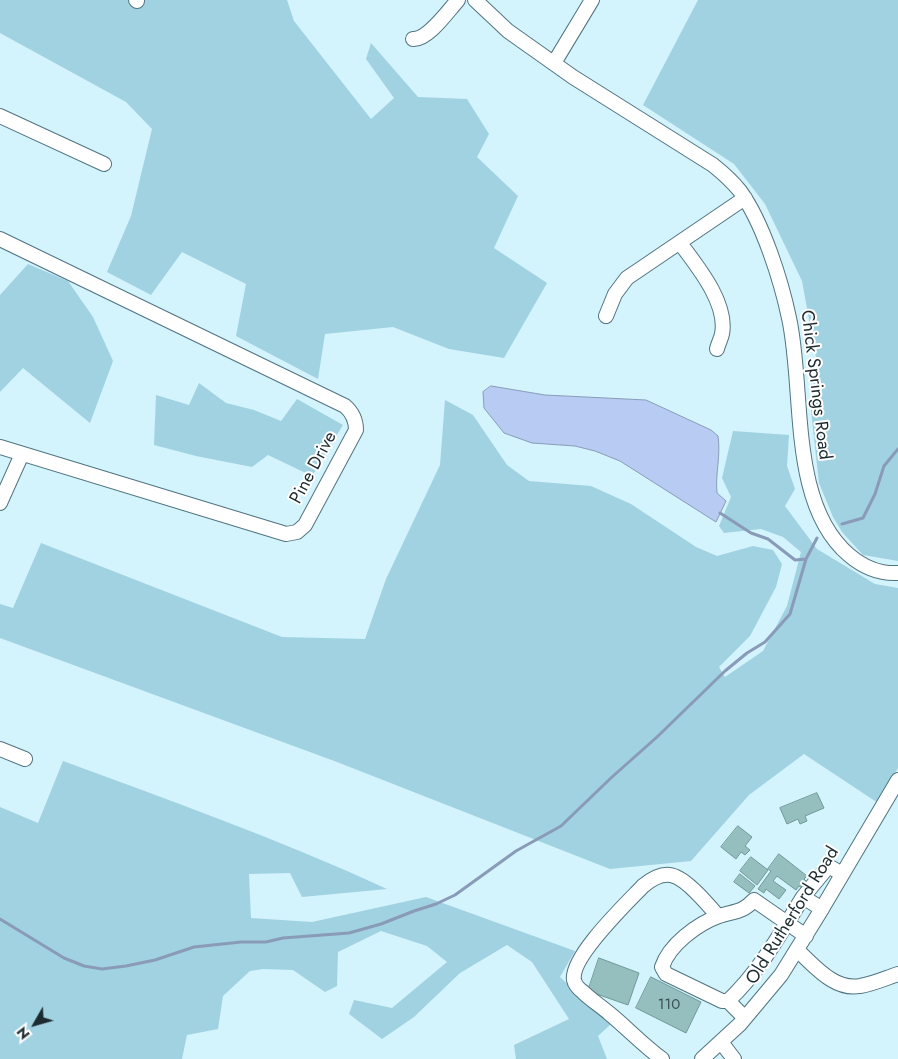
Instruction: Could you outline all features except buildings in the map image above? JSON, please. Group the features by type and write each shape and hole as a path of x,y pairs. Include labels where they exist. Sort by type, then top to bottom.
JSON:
{"street":[{"path":"413,39 418,39 427,34 458,0"},
{"name":"Chick Springs Road","path":"475,0 496,21 554,63 713,165 732,182 745,198 771,255 790,318 796,355 803,452 817,505 825,524 854,560 875,570 898,573"},
{"path":"554,63 592,0"},
{"path":"0,116 104,164"},
{"path":"606,316 615,294 627,278 745,198"},
{"name":"Pine Drive","path":"0,239 345,406 354,416 356,425 356,430 305,525 297,532 286,534 0,447"},
{"path":"680,243 706,279 718,302 722,333 717,349"},
{"path":"0,504 22,454"},
{"path":"0,749 25,759"},
{"name":"Old Rutherford Road","path":"702,1059 761,1001 788,964 898,780"},
{"path":"728,1001 769,951 803,897 827,868 832,868 842,874"},
{"path":"662,1059 582,992 575,983 576,968 593,940 643,886 660,876 674,875 686,882 718,916"},
{"path":"803,897 822,909"},
{"path":"745,1018 728,1001 666,974 662,967 664,962 682,937 718,916 744,909 754,900 806,936"},
{"path":"797,950 824,975 839,984 860,986 898,974"},
{"path":"769,951 788,964"},
{"path":"721,1042 734,1059"}],"shaded area":[{"path":"0,0 287,0 294,21 371,119 394,98 366,59 371,43 418,97 467,99 489,134 477,157 518,196 494,248 547,283 504,358 449,349 393,327 325,334 318,379 236,336 246,284 182,252 151,295 107,272 131,216 152,129 126,102 0,33"},
{"path":"698,0 898,0 898,561 863,555 842,532 833,517 819,483 810,402 817,363 802,281 765,204 734,164 643,105"},
{"path":"28,264 68,281 93,317 113,361 90,423 23,368 0,392 0,295"},
{"path":"199,383 226,403 254,410 281,421 297,399 343,425 312,476 268,455 252,467 196,456 154,445 156,395 189,405"},
{"path":"491,386 545,395 646,400 711,430 718,436 719,443 717,493 726,501 716,522 620,461 595,451 575,446 532,443 504,433 484,408 483,392"},
{"path":"445,400 473,415 507,465 529,481 591,486 631,504 696,547 717,556 753,546 773,550 782,564 776,587 750,636 719,667 725,677 763,651 787,606 801,552 783,537 761,529 724,533 719,526 731,497 722,478 733,431 789,435 787,466 795,489 785,506 817,549 875,584 898,588 898,768 878,803 804,754 749,795 691,861 610,869 337,762 0,638 0,604 13,608 41,543 282,637 365,639 386,579 440,465"},
{"path":"63,761 267,838 387,889 302,897 290,873 249,874 251,918 312,922 426,897 575,951 560,977 611,1024 598,1036 607,1059 516,1059 514,1045 569,1019 532,962 507,945 460,973 414,1017 382,1039 349,1014 354,1000 392,1008 447,962 427,946 381,931 338,952 337,986 325,992 293,970 263,969 250,971 223,996 218,1029 187,1035 182,1059 0,1059 0,807 38,823"}],"waterway":[{"path":"842,524 863,518 875,494 884,466 898,449"},
{"path":"720,513 751,533 768,539 795,560 806,559"},
{"path":"0,919 64,958 84,966 102,969 155,960 194,947 349,933 381,924 436,904 455,895 516,851 561,826 725,671 747,653 765,642 790,614 806,559 817,538"}]}
